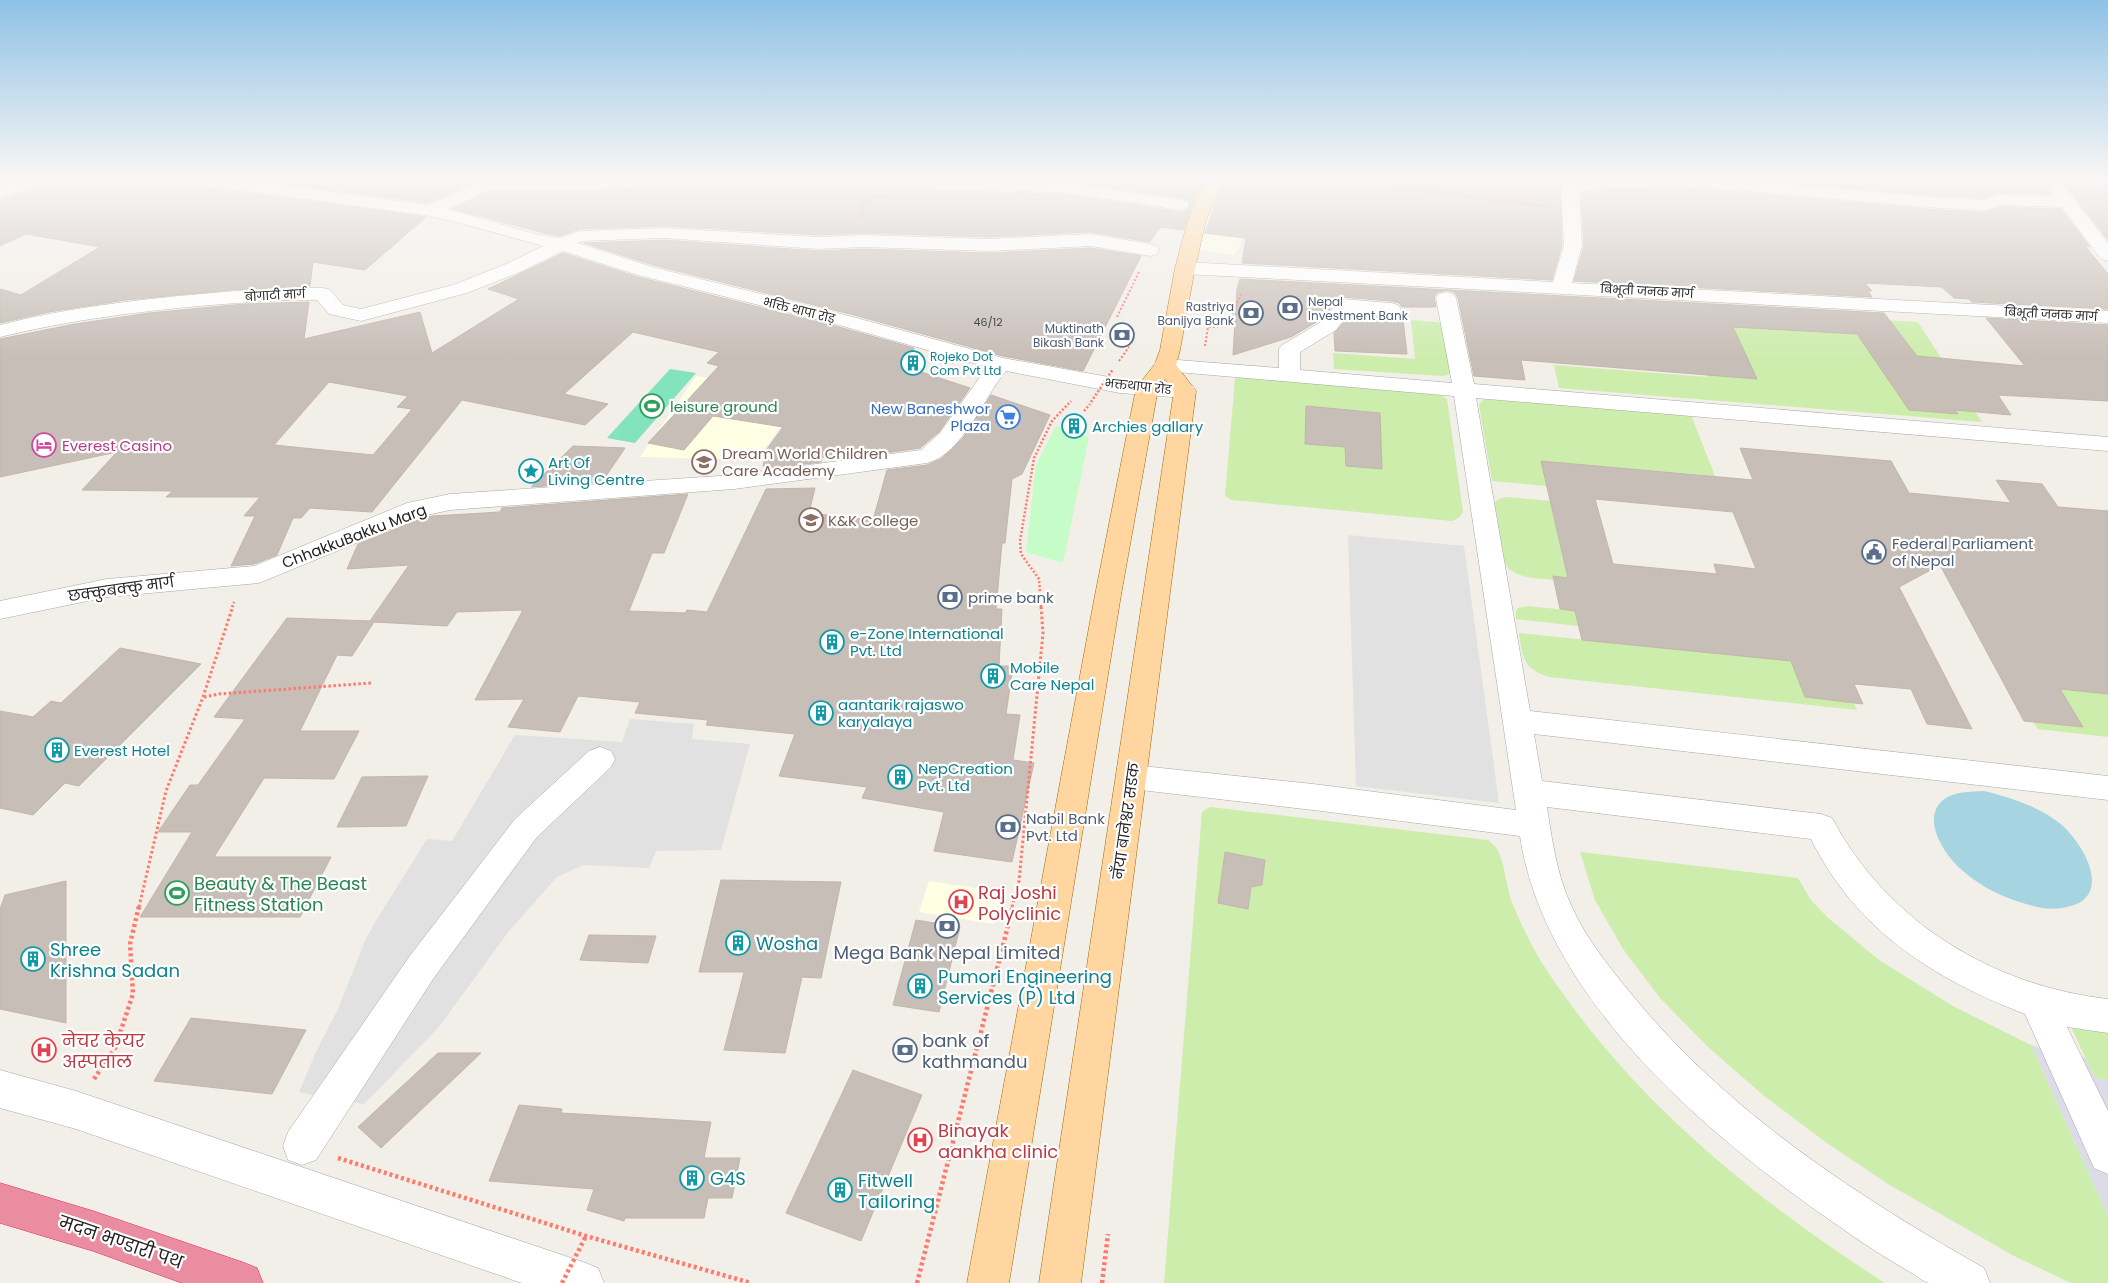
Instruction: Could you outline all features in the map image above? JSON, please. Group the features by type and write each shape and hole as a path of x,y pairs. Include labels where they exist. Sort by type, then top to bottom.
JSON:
{"highway":[{"name":"मदन भण्डारी पथ","path":"0,1202 93,1231 242,1283"}],"main road":[{"path":"988,1283 1108,595 1156,376 1170,350 1193,237"},
{"name":"नँया बानेश्वर सडक","path":"1060,1283 1132,777 1184,391"}],"street":[{"name":"भक्ति थापा रोड़","path":"525,237 561,244 645,270 864,326 1001,364 1037,372 1092,380"},
{"name":"बोगाटी मार्ग","path":"0,331 89,312 160,303 285,293 323,294 336,310 361,316 460,289 513,268 576,237"},
{"name":"बोगाटी मार्ग","path":"724,237 819,243 863,241 990,245 1091,240 1150,250"},
{"path":"1561,287 1573,245 1573,237"},
{"path":"2094,237 2108,255"},
{"name":"बिभूती जनक मार्ग","path":"1185,268 2108,317"},
{"path":"1446,298 1464,389 1538,851 1553,902 1583,958 1625,1015 1676,1071 1737,1125 1803,1177 1873,1225 1969,1283"},
{"path":"1290,374 1289,349 1331,324 1340,316 1343,305 1391,309"},
{"name":"ChhakkuBakku Marg","path":"242,577 260,574 335,541 416,509 450,502 734,482 927,456 943,446 988,378 1001,364"},
{"path":"1156,376 1290,374 2108,444"},
{"name":"भक्तथापा रोड","path":"1092,380 1120,386 1156,376 1184,391"},
{"name":"छक्कुबक्कु मार्ग","path":"0,610 107,588 160,582 242,577"},
{"path":"1517,721 2108,788"},
{"path":"302,1146 421,968 526,828 600,759"},
{"path":"1132,777 1313,797 1534,825"},
{"path":"1529,792 1821,827 1834,853 1853,880 1878,908 1908,934 1942,958 1980,979 2037,1002 2108,1016"},
{"path":"2037,1002 2108,1154"},
{"path":"0,1089 76,1110 583,1283"}],"path":[{"path":"863,241 865,237"},
{"path":"1091,402 1129,347"},
{"path":"917,1283 1018,881 1043,633 1039,579 1021,554 1020,541 1034,458 1052,421 1092,380"},
{"path":"115,1048 133,994 130,944 166,791 203,697 242,577"},
{"path":"203,697 218,694 371,683"},
{"path":"562,1283 586,1236 751,1283"}],"shaded area":[{"path":"1196,237 1242,239 1235,255 1191,249"},
{"path":"696,376 804,395 756,460 640,457"},
{"path":"1348,535 1464,546 1499,803 1356,786"},
{"path":"630,719 694,724 692,739 750,744 721,850 656,851 649,868 583,865 557,877 509,931 438,1028 364,1104 299,1092 316,1052 338,1009 365,941 374,924 427,839 452,841 515,735 622,742"},
{"name":"Raj Joshi Polyclinic","path":"929,881 1001,892 994,924 919,912"},
{"path":"2031,1045 2054,1053 2086,1058 2095,1078 2108,1080 2108,1216"}],"green space":[{"path":"1699,310 1918,322 1982,422 1559,388 1554,365 1707,377 1694,339"},
{"path":"1411,320 1445,323 1454,373 1443,376 1334,369 1333,353 1415,359"},
{"name":"leisure ground","path":"670,369 696,373 635,443 607,438"},
{"path":"1241,377 1436,393 1447,399 1463,512 1460,517 1452,521 1232,500 1225,496 1235,379"},
{"path":"1488,398 1691,415 1715,476 1542,461 1547,486 1492,481 1479,405"},
{"path":"1056,426 1089,437 1063,563 1026,552 1036,465"},
{"path":"1505,497 1551,501 1568,578 1554,577 1554,580 1526,577 1508,568 1504,562 1494,504 1497,500"},
{"path":"1528,606 1575,611 1579,626 1516,619 1518,608"},
{"path":"1519,633 1791,661 1805,697 1854,703 1857,710 1549,677 1540,674 1529,666 1523,656"},
{"path":"2060,689 2108,694 2108,737 2038,729 2033,722 2082,727"},
{"path":"1210,807 1488,840 1498,851 1513,905 1537,954 1580,1016 1617,1061 1656,1104 1743,1181 1789,1217 1885,1283 1164,1283 1202,812"},
{"path":"1580,852 1798,878 1811,900 1827,917 1879,960 1953,1006 2031,1045 2108,1216 2108,1283 2071,1283 2014,1256 1888,1184 1824,1141 1763,1095 1708,1047 1660,998 1623,949 1595,900"},
{"path":"2070,1025 2108,1030 2108,1080 2095,1078"}],"water":[{"path":"1984,791 2036,808 2063,826 2078,843 2089,865 2092,876 2087,896 2079,903 2056,909 2031,906 1990,890 1956,865 1938,838 1934,818 1937,808 1943,800 1952,795 1963,792"}],"building":[{"path":"0,237 20,237 0,246"},
{"path":"42,237 403,237 365,270 313,262 310,286 231,290 125,300 49,312 0,323 0,289 21,295 100,247"},
{"path":"1120,237 1153,237 1150,242"},
{"path":"1237,237 1562,237 1562,245 1552,280 1242,263 1246,238"},
{"path":"1584,237 2082,237 2090,247 2085,246 2108,274 2108,309 1972,302 1969,299 1954,298 1942,287 1865,283 1872,291 1868,291 1872,297 1574,281 1584,245"},
{"path":"664,240 819,251 863,249 990,253 1091,248 1141,256 1083,371 1003,356 854,315 653,265 584,243"},
{"path":"563,253 638,277 839,327 914,348 909,368 970,388 939,432 920,448 878,454 822,457 821,462 772,468 763,466 767,449 783,427 713,416 684,450 648,443 719,366 707,363 719,352 633,332 564,394 608,404 585,425 462,400 372,512 310,508 301,518 293,518 277,555 254,564 231,566 255,516 244,516 260,497 166,497 173,491 82,490 117,452 0,477 0,339 75,324 149,313 244,304 309,302 304,339 420,312 432,353 519,299 488,289","holes":["329,382 408,396 397,407 412,409 373,455 274,445"]},
{"path":"1240,279 1884,313 1917,356 2025,366 1986,318 2108,325 2108,401 1998,395 2011,415 1955,410 1958,414 1909,410 1857,334 1733,327 1757,379 1521,360 1525,380 1474,376 1458,298 1454,292 1447,290 1438,292 1434,297 1436,307 1402,307 1399,303 1391,301 1343,297 1335,299 1328,312 1320,320 1291,337 1233,355 1237,289"},
{"path":"1402,311 1407,354 1335,351 1334,333 1351,314 1391,317 1399,315"},
{"path":"991,395 1050,415 1022,474 1012,479 1005,543 1002,543 996,609 1002,609 999,666 1013,666 1006,714 1020,715 1013,760 1034,763 1012,862 934,851 944,812 862,798 867,787 779,776 795,734 706,725 708,720 635,713 640,702 578,696 560,732 508,727 524,699 475,700 523,610 457,612 447,626 374,622 352,656 337,655 300,731 359,731 334,779 264,778 214,857 331,857 300,917 140,917 192,832 158,832 190,785 198,785 245,719 214,717 287,618 370,621 409,565 347,569 358,544 423,518 433,516 500,512 502,508 688,494 664,553 652,553 629,611 685,613 687,610 707,612 766,489 815,488 809,513 873,520 887,470 927,465 941,459 963,438"},
{"path":"1306,406 1380,413 1382,469 1346,466 1345,447 1305,444"},
{"path":"573,446 625,448 602,482 531,487"},
{"path":"1740,448 1891,461 1909,493 2011,503 1996,480 2042,484 2058,507 2108,511 2108,694 2060,689 2083,727 2024,721 1940,565 1899,587 1972,729 1927,724 1911,689 1854,684 1863,704 1805,697 1791,661 1582,640 1575,611 1560,609 1553,576 1568,578 1541,461 1753,480","holes":["1595,499 1733,512 1756,569 1714,564 1717,574 1613,564"]},
{"name":"Everest Hotel","path":"120,648 201,664 79,786 65,783 33,815 0,808 0,711 33,717 51,701 61,703"},
{"path":"428,776 406,826 337,827 362,777"},
{"path":"1225,852 1265,860 1262,885 1251,887 1248,909 1218,903"},
{"path":"721,880 841,882 821,978 802,977 785,1053 724,1050 744,972 699,972"},
{"name":"Shree Krishna Sadan","path":"66,881 66,1023 0,1009 0,909 5,895"},
{"path":"916,920 960,927 939,1012 893,1005"},
{"path":"589,935 656,936 648,963 580,960"},
{"path":"191,1018 306,1030 272,1094 154,1081"},
{"path":"438,1053 481,1053 381,1148 358,1127"},
{"path":"853,1070 922,1095 861,1241 786,1213"},
{"path":"519,1105 562,1109 561,1113 711,1122 704,1158 740,1158 732,1198 708,1198 704,1218 625,1218 624,1221 587,1210 594,1189 489,1181"}],"place":[{"name":"Nepal Investment Bank","path":"1290,308"},
{"name":"Rastriya Banijya Bank","path":"1251,313"},
{"name":"Muktinath Bikash Bank","path":"1122,335"},
{"name":"Rojeko Dot Com Pvt Ltd","path":"913,363"},
{"name":"leisure ground","path":"652,406"},
{"name":"New Baneshwor Plaza","path":"1008,417"},
{"name":"Archies gallary","path":"1074,426"},
{"name":"Everest Casino","path":"44,445"},
{"name":"Dream World Children Care Academy","path":"704,462"},
{"name":"Art Of Living Centre","path":"531,471"},
{"name":"K&K College","path":"811,520"},
{"name":"Federal Parliament of Nepal","path":"1874,552"},
{"name":"prime bank","path":"950,597"},
{"name":"e-Zone International Pvt. Ltd","path":"832,642"},
{"name":"Mobile Care Nepal","path":"993,676"},
{"name":"aantarik rajaswo karyalaya","path":"821,713"},
{"name":"Everest Hotel","path":"57,750"},
{"name":"NepCreation Pvt. Ltd","path":"900,777"},
{"name":"Nabil Bank Pvt. Ltd","path":"1008,827"},
{"name":"Beauty & The Beast Fitness Station","path":"177,893"},
{"name":"Raj Joshi Polyclinic","path":"961,902"},
{"name":"Mega Bank Nepal Limited","path":"947,926"},
{"name":"Wosha","path":"738,943"},
{"name":"Shree Krishna Sadan","path":"33,959"},
{"name":"Pumori Engineering Services (P) Ltd","path":"920,986"},
{"name":"नेचर केयर अस्पताल","path":"44,1050"},
{"name":"bank of kathmandu","path":"905,1050"},
{"name":"Binayak aankha clinic","path":"920,1140"},
{"name":"G4S","path":"692,1178"},
{"name":"Fitwell Tailoring","path":"840,1190"}]}
